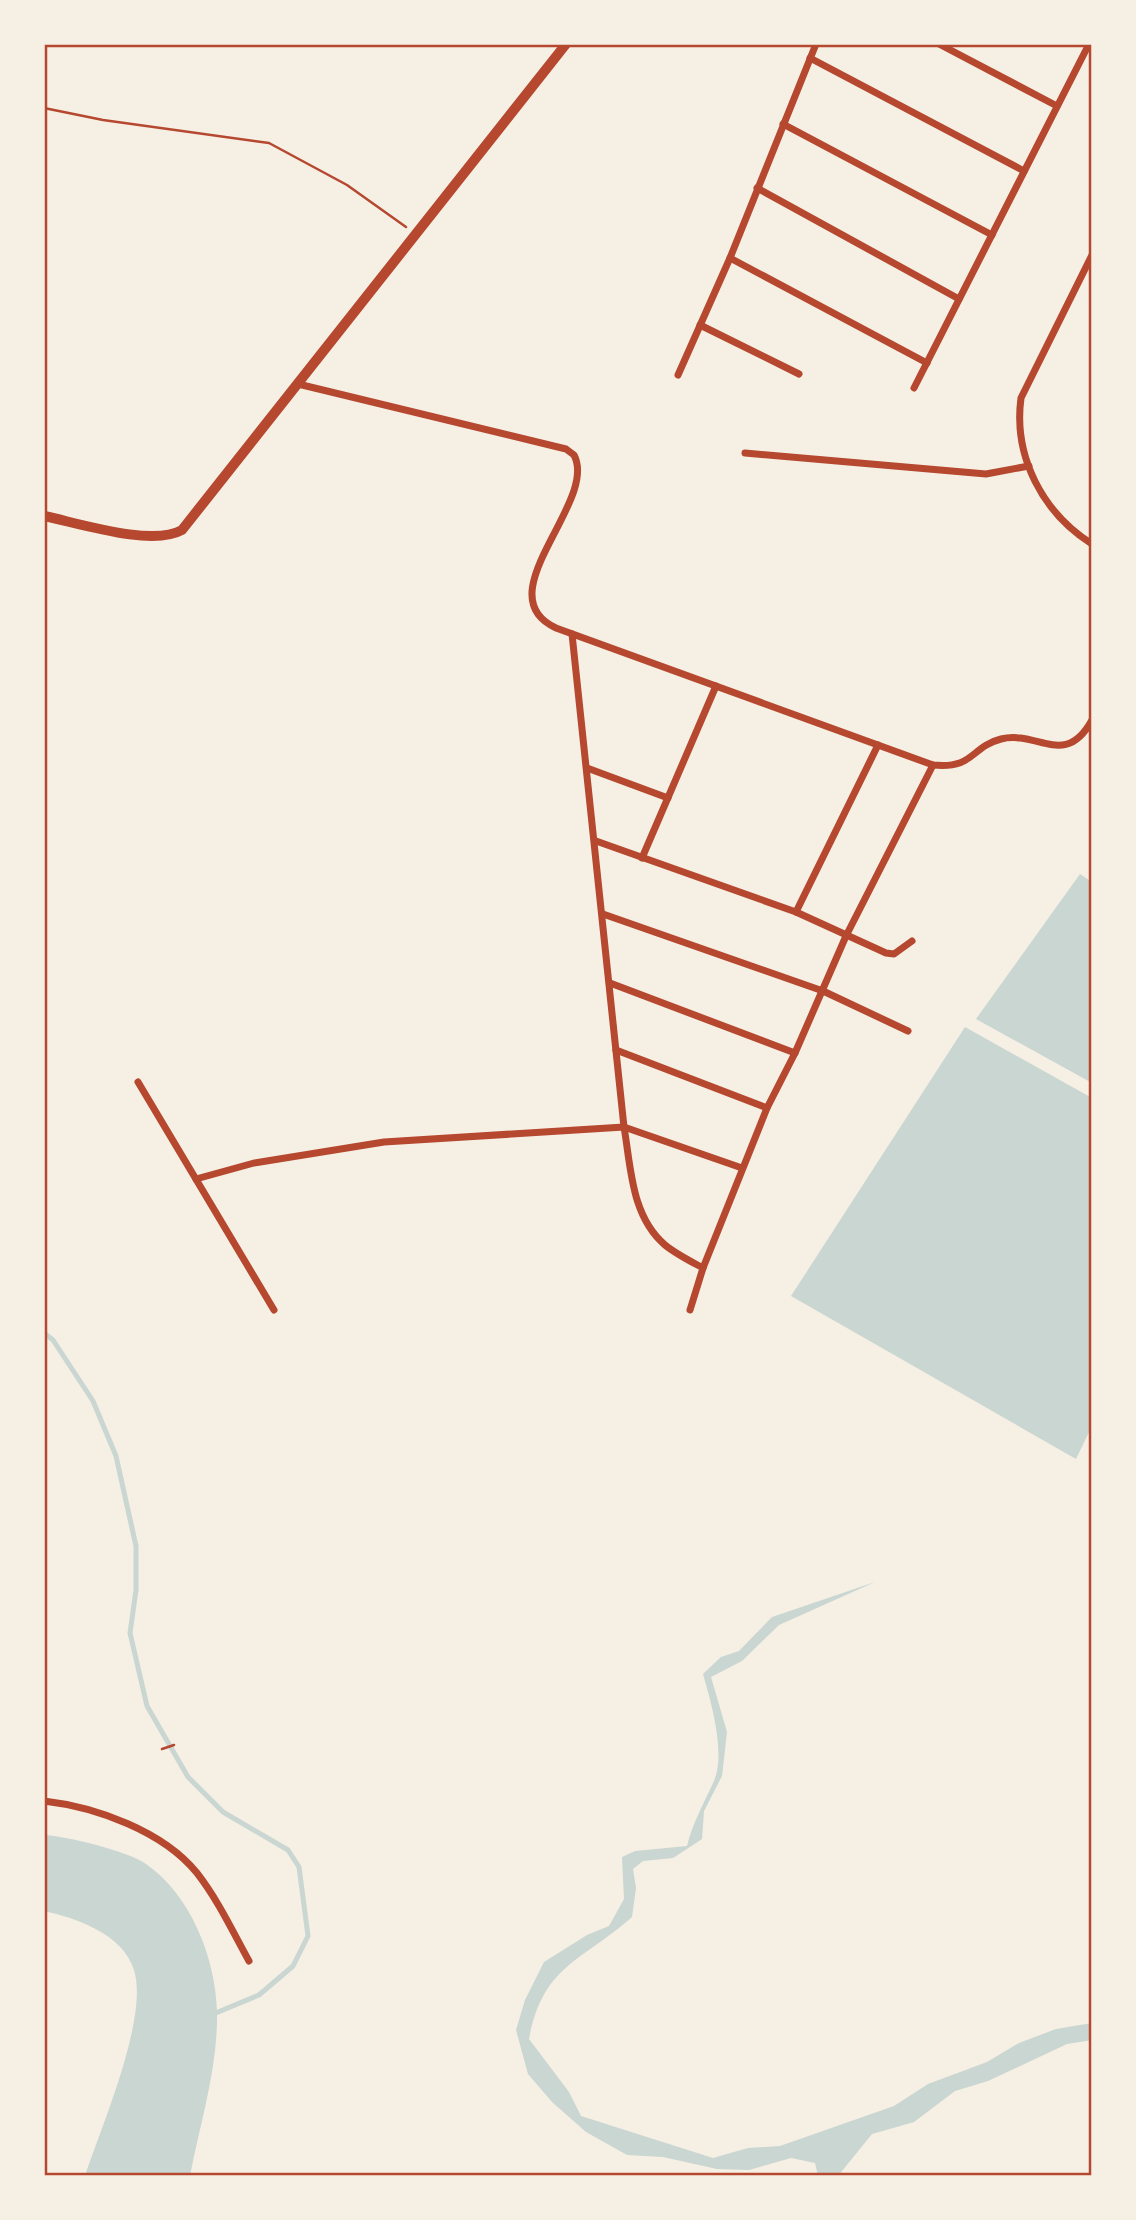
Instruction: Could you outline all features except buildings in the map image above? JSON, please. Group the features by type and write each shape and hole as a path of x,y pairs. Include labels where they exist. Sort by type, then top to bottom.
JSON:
{"street":[{"path":"44,516 144,535 173,535 200,510 566,44"},
{"path":"678,375 730,258 816,44"},
{"path":"939,44 1057,106"},
{"path":"914,388 1089,44"},
{"path":"810,58 1024,171"},
{"path":"783,124 992,235"},
{"path":"757,188 959,299"},
{"path":"1092,256 1090,267 1021,398 1018,418 1029,466 1049,508 1076,534 1092,544"},
{"path":"730,258 926,363"},
{"path":"700,325 799,374"},
{"path":"298,384 566,449 575,455 579,476 531,592 536,614 545,623 933,765 967,762 988,745 1005,738 1064,745 1081,737 1092,720"},
{"path":"744,453 986,474 1029,466"},
{"path":"572,634 596,841 624,1127 642,1216 665,1245 703,1268"},
{"path":"642,858 716,686"},
{"path":"796,912 878,746"},
{"path":"690,1310 741,1168 767,1108 795,1053 846,936 933,765"},
{"path":"587,768 668,798"},
{"path":"596,841 796,912 846,936 894,954 912,941"},
{"path":"603,914 822,992 908,1031"},
{"path":"610,984 795,1053"},
{"path":"616,1050 767,1108"},
{"path":"138,1082 275,1310"},
{"path":"196,1179 254,1163 384,1142 624,1127 741,1168"},
{"path":"44,1801 97,1814 156,1836 196,1872 249,1961"}],"path":[{"path":"44,108 103,120 269,143 347,185 417,235"},
{"path":"162,1749 174,1745"}],"shaded area":[{"path":"1080,874 1092,882 1092,1083 976,1019"},
{"path":"965,1027 1092,1098 1092,1426 1076,1459 791,1296"},
{"path":"875,1582 779,1625 742,1661 711,1677 727,1732 722,1776 704,1811 702,1839 673,1858 643,1861 633,1869 636,1888 632,1917 554,1980 535,2014 529,2039 569,2092 581,2116 713,2158 748,2148 780,2146 894,2106 928,2084 987,2062 1019,2043 1056,2029 1092,2023 1092,2040 1067,2044 988,2081 955,2091 914,2122 872,2134 838,2176 818,2176 815,2163 791,2158 749,2170 717,2169 663,2157 627,2155 586,2132 552,2102 528,2074 516,2030 525,2000 544,1962 587,1935 609,1926 624,1899 622,1857 635,1851 687,1846 717,1770 716,1728 703,1674 721,1657 739,1651 772,1617"},
{"path":"44,1835 96,1845 126,1854 146,1864 176,1893 198,1930 206,1950 216,1992 217,2034 212,2075 190,2176 85,2176 121,2073 135,2016 137,1991 134,1970 128,1957 109,1937 84,1923 44,1911"}],"waterway":[{"path":"44,1333 53,1340 93,1401 116,1456 136,1546 136,1590 130,1633 147,1706 188,1777 223,1812 288,1850 299,1867 308,1936 293,1966 259,1995 211,2015"}]}
